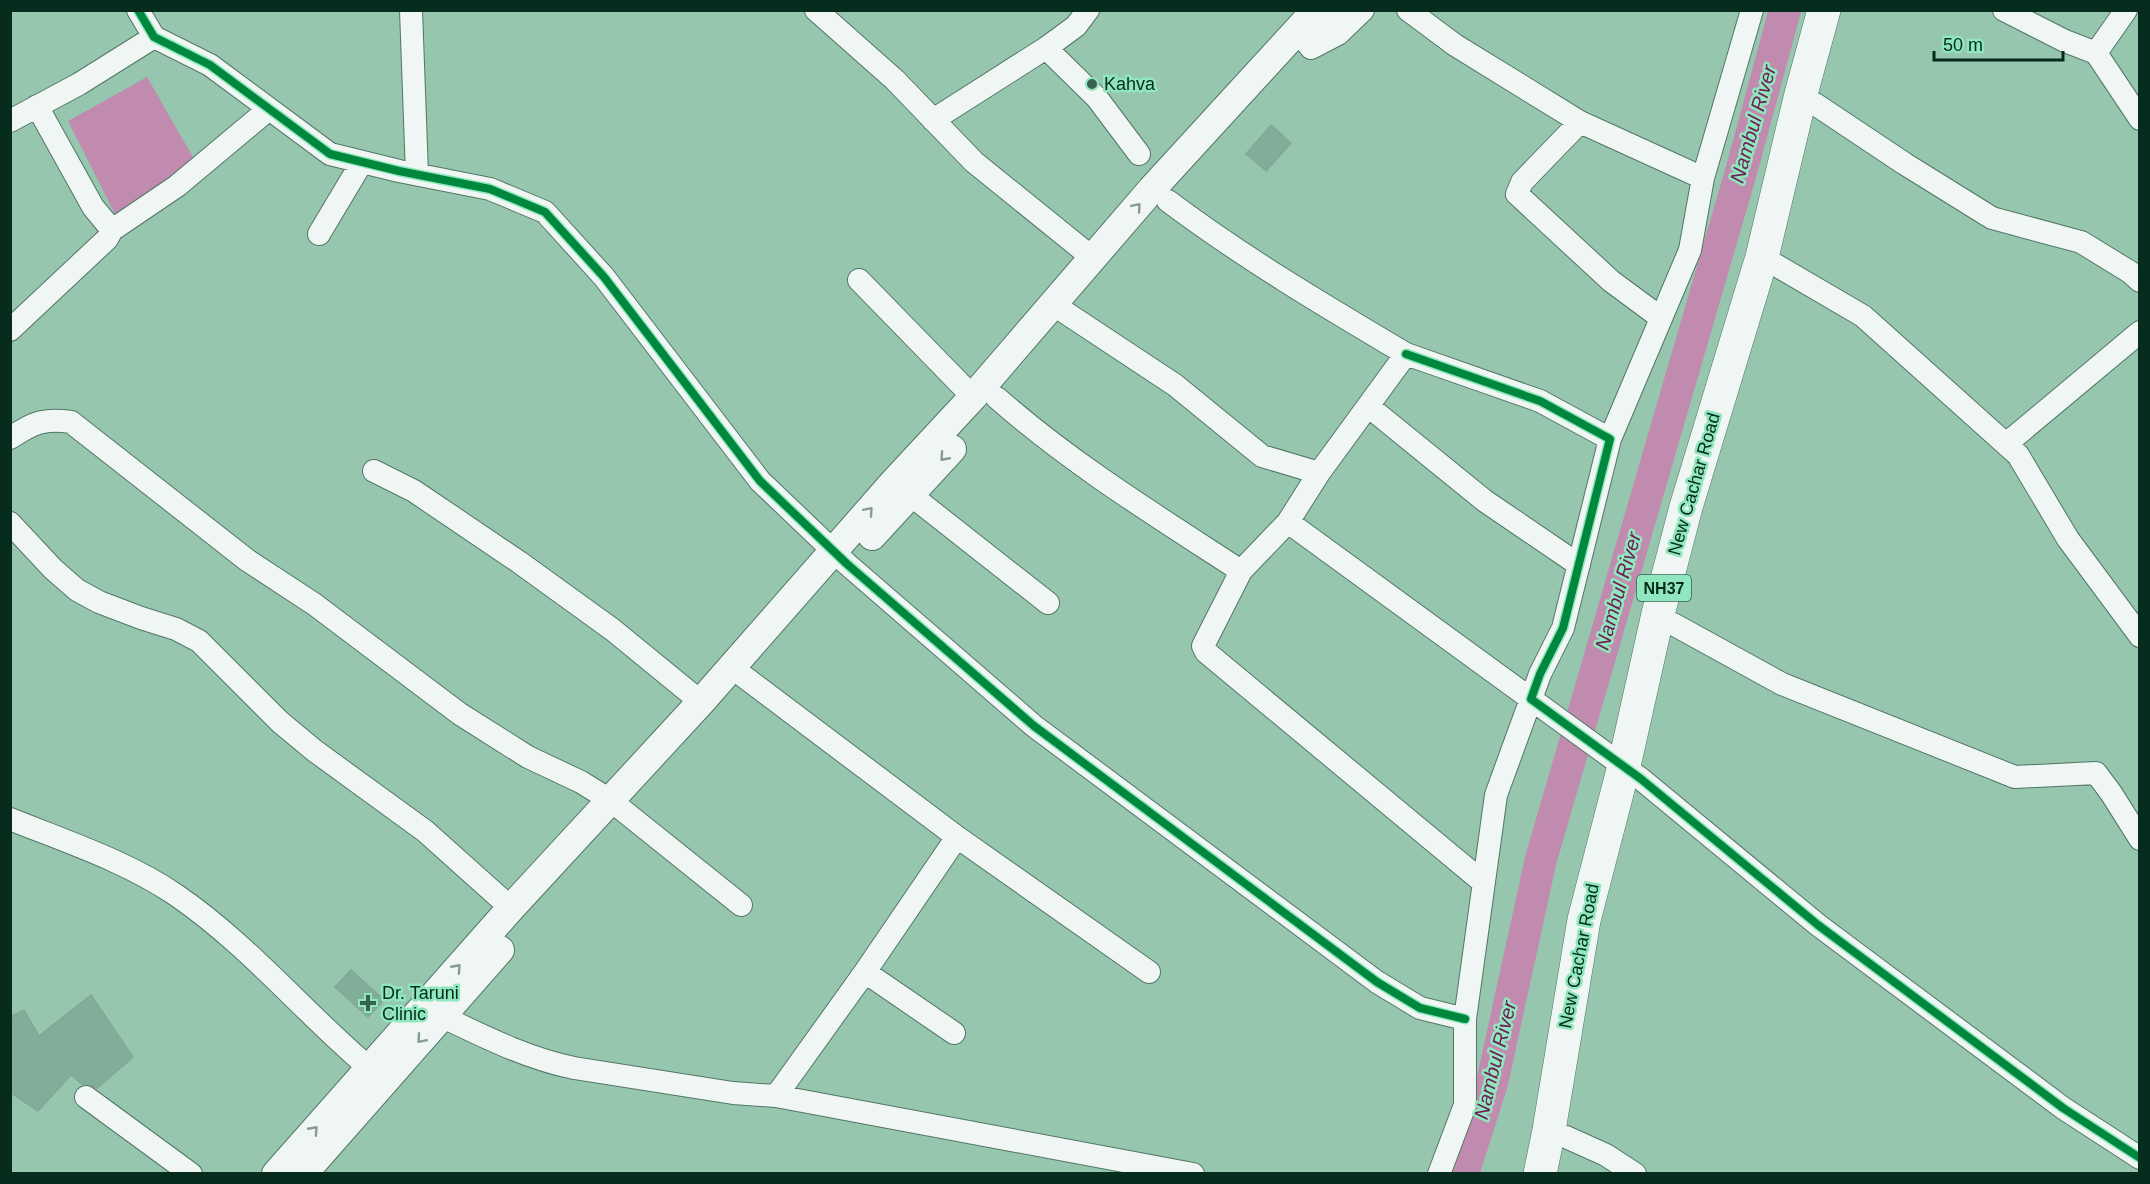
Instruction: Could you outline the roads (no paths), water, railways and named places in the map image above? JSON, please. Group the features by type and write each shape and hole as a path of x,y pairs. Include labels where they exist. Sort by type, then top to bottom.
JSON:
{"highway":[{"name":"New Cachar Road","path":"1540,1173 1584,920 1629,770 1659,704 1673,624 1701,515 1756,343 1801,94 1824,10"},
{"name":"New Cachar Road","path":"1558,1173 1658,614 1686,507 1769,262 1841,10"}],"main road":[{"path":"306,1173 376,1075 511,908 616,805 985,398 1061,309 1168,201 1294,48 1317,16"},
{"path":"1061,309 1094,259 1152,189 1294,48"},
{"path":"276,1173 376,1075 441,1016 701,702 738,672"}],"street":[{"path":"138,10 154,37 210,65 330,154 490,189 545,212 604,277 760,482 840,558 1034,726 1377,982 1420,1008 1465,1019"},
{"path":"411,10 417,174"},
{"path":"816,10 895,80 974,162 1094,259"},
{"path":"933,120 1046,48 1076,26 1088,10"},
{"path":"1294,48 1338,34 1363,10"},
{"path":"1408,10 1455,45 1580,122 1703,178"},
{"path":"1439,1173 1465,1105 1465,1019 1496,795 1540,674 1563,628 1610,439 1690,250 1703,178 1752,10"},
{"path":"2004,10 2065,41 2096,53 2139,119"},
{"path":"2096,53 2126,10"},
{"path":"10,121 79,84 154,37"},
{"path":"1046,48 1097,98 1139,154"},
{"path":"1815,104 1992,218 2081,242 2130,272 2139,281"},
{"path":"37,106 93,207 112,230"},
{"path":"10,330 107,239 112,230 177,186 269,109"},
{"path":"1580,122 1522,182 1517,194 1611,281 1661,318"},
{"path":"319,234 362,162"},
{"path":"1168,201 1198,224 1300,290 1406,354 1540,401 1610,439"},
{"path":"1769,262 1863,316 2018,455 2068,539 2139,636"},
{"path":"859,280 985,398 1017,416 1122,494 1241,571"},
{"path":"1061,309 1175,385 1262,456 1319,473"},
{"path":"2006,444 2139,332"},
{"path":"1406,354 1319,473 1288,522 1241,571 1203,646 1206,652 1484,883"},
{"path":"1368,406 1485,501 1579,565"},
{"path":"10,438 34,423 50,420 71,422 247,560 314,604 460,714 528,757 581,782 616,805 741,905"},
{"path":"374,471 414,491 528,569 614,630 701,702"},
{"path":"902,488 1048,603"},
{"path":"1288,522 1629,770 1818,925 2062,1108 2139,1160 2132,1173"},
{"path":"10,523 53,569 77,590 99,602 176,629 199,641 280,722 315,751 425,831 511,908"},
{"path":"1673,624 1782,684 2015,777 2096,773 2139,839"},
{"path":"738,672 957,837 1149,972"},
{"path":"10,819 132,868 176,895 216,925 376,1075"},
{"path":"776,1096 865,972 957,837"},
{"path":"865,972 954,1033"},
{"path":"441,1016 507,1048 548,1063 722,1091 776,1096 1192,1173"},
{"path":"86,1097 191,1173"},
{"path":"1566,1137 1606,1155 1635,1173"}],"waterway":[{"name":"Nambul River","path":"1463,1174 1492,1083 1541,859 1741,172 1785,10"}],"place":[{"name":"Kahva","path":"1092,84"},
{"name":"Dr. Taruni Clinic","path":"368,1003"}]}
